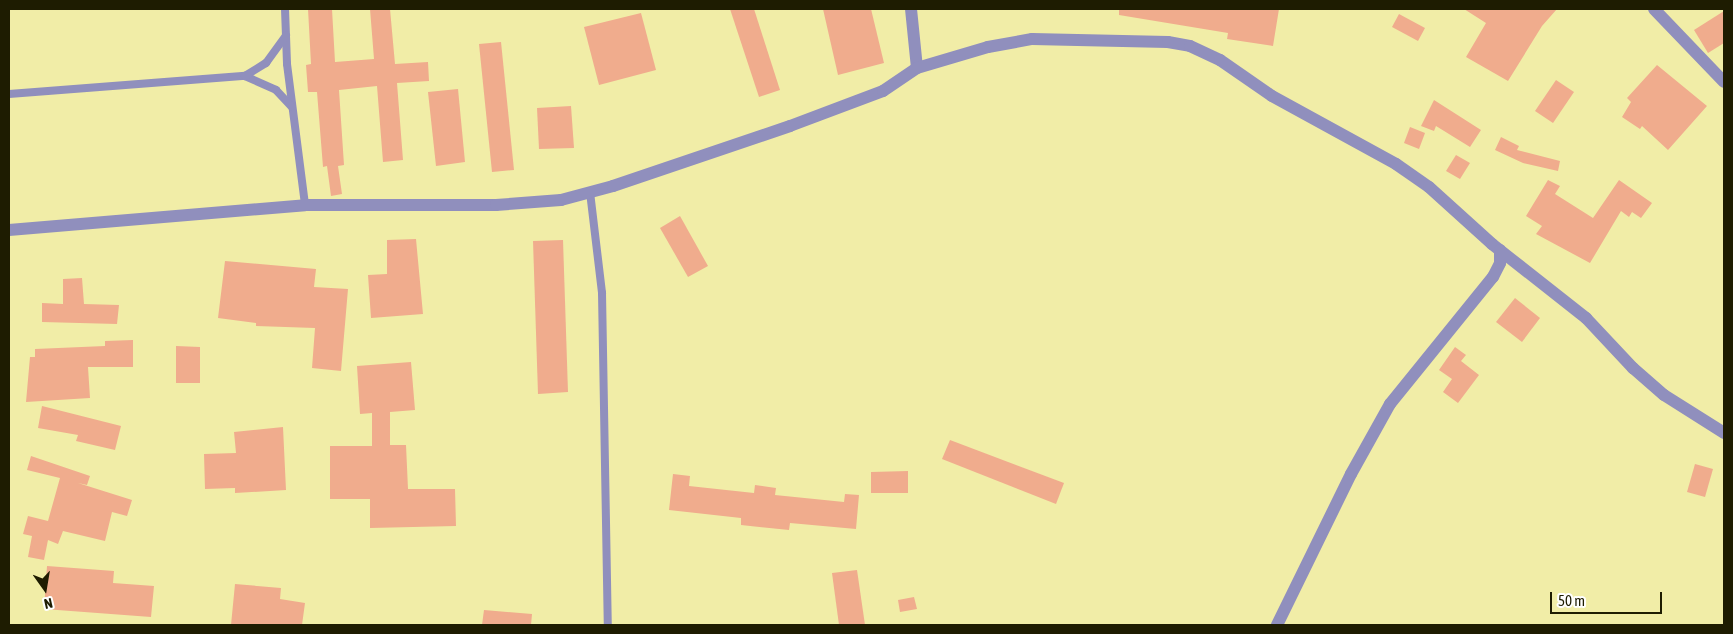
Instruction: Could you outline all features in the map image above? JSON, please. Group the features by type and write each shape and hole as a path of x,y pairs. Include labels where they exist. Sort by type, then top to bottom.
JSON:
{"street":[{"path":"911,9 917,68"},
{"path":"1654,9 1724,82"},
{"path":"9,230 305,205 523,204 590,192 883,91 917,68 988,47 1032,39 1161,42 1190,46 1220,60 1272,96 1396,164 1451,204 1500,250 1586,318 1633,368 1664,395 1724,433"},
{"path":"1277,625 1351,474 1390,404 1493,277 1500,264 1500,250"}],"lane":[{"path":"285,9 292,107 305,205"},
{"path":"9,94 245,76 266,63 286,34"},
{"path":"245,76 276,90 292,107"},
{"path":"590,192 602,293 608,625"}],"building":[{"path":"308,9 332,9 335,62 374,59 370,9 390,9 395,64 428,62 429,81 397,83 403,160 383,162 377,86 339,90 344,165 338,166 342,194 331,196 327,166 323,167 317,92 308,92 306,65 311,64"},
{"path":"730,9 754,9 780,90 759,97"},
{"path":"823,9 871,9 884,63 838,75"},
{"path":"1119,9 1279,9 1273,46 1227,39 1228,33 1119,15"},
{"path":"1464,9 1557,9 1542,26 1508,81 1466,57 1486,23"},
{"path":"1724,11 1724,43 1708,53 1694,30"},
{"path":"641,13 656,70 599,85 584,27"},
{"path":"1399,14 1425,28 1418,41 1392,27"},
{"path":"501,42 514,170 492,172 479,44"},
{"path":"1657,65 1707,106 1668,150 1642,126 1640,129 1622,117 1631,102 1627,98"},
{"path":"1556,80 1574,92 1553,123 1535,111"},
{"path":"458,89 465,162 436,166 428,92"},
{"path":"1434,100 1481,130 1470,147 1436,126 1434,131 1421,126"},
{"path":"571,106 574,148 539,149 537,108"},
{"path":"1410,127 1425,133 1419,149 1404,143"},
{"path":"1501,137 1519,146 1517,150 1560,161 1558,171 1523,163 1495,150"},
{"path":"1456,155 1470,163 1460,179 1446,171"},
{"path":"1548,180 1560,186 1555,194 1593,218 1619,180 1652,203 1641,218 1632,212 1629,217 1621,211 1590,263 1536,234 1542,226 1526,216"},
{"path":"680,216 708,266 688,277 660,228"},
{"path":"416,239 423,314 371,318 368,275 387,274 387,240"},
{"path":"563,240 568,392 538,394 533,241"},
{"path":"225,261 316,269 314,287 348,289 341,371 312,368 315,328 256,326 256,323 218,318"},
{"path":"82,278 84,304 119,305 117,324 42,322 42,303 63,304 63,279"},
{"path":"1515,298 1540,318 1522,342 1496,322"},
{"path":"133,340 133,367 88,367 90,398 26,402 30,357 35,357 35,349 105,346 105,341"},
{"path":"176,346 200,347 200,383 176,383"},
{"path":"1455,347 1466,355 1461,361 1479,375 1458,403 1443,392 1452,379 1439,370"},
{"path":"411,362 415,410 390,412 390,445 406,445 408,489 455,489 456,526 370,528 370,499 330,499 330,446 372,446 372,413 360,414 357,366"},
{"path":"42,406 121,426 115,450 76,441 78,435 38,428"},
{"path":"283,427 286,490 235,493 235,488 205,489 204,454 236,453 234,432"},
{"path":"950,440 1064,483 1056,504 942,459"},
{"path":"31,456 90,476 87,485 78,483 132,500 127,516 112,512 105,541 63,531 58,544 48,540 44,560 28,557 32,536 23,534 28,516 48,521 60,478 27,470"},
{"path":"1695,464 1713,469 1705,497 1687,492"},
{"path":"908,471 908,493 871,493 871,472"},
{"path":"673,474 690,476 689,486 754,493 755,485 776,488 775,495 844,502 845,494 859,495 856,529 790,523 789,530 741,525 741,518 669,510"},
{"path":"47,566 114,571 113,583 154,586 151,617 44,609"},
{"path":"857,570 865,625 839,625 832,573"},
{"path":"235,584 281,588 280,599 305,603 302,625 231,625"},
{"path":"914,597 917,609 900,612 898,600"},
{"path":"484,610 532,614 531,625 482,625"}]}
